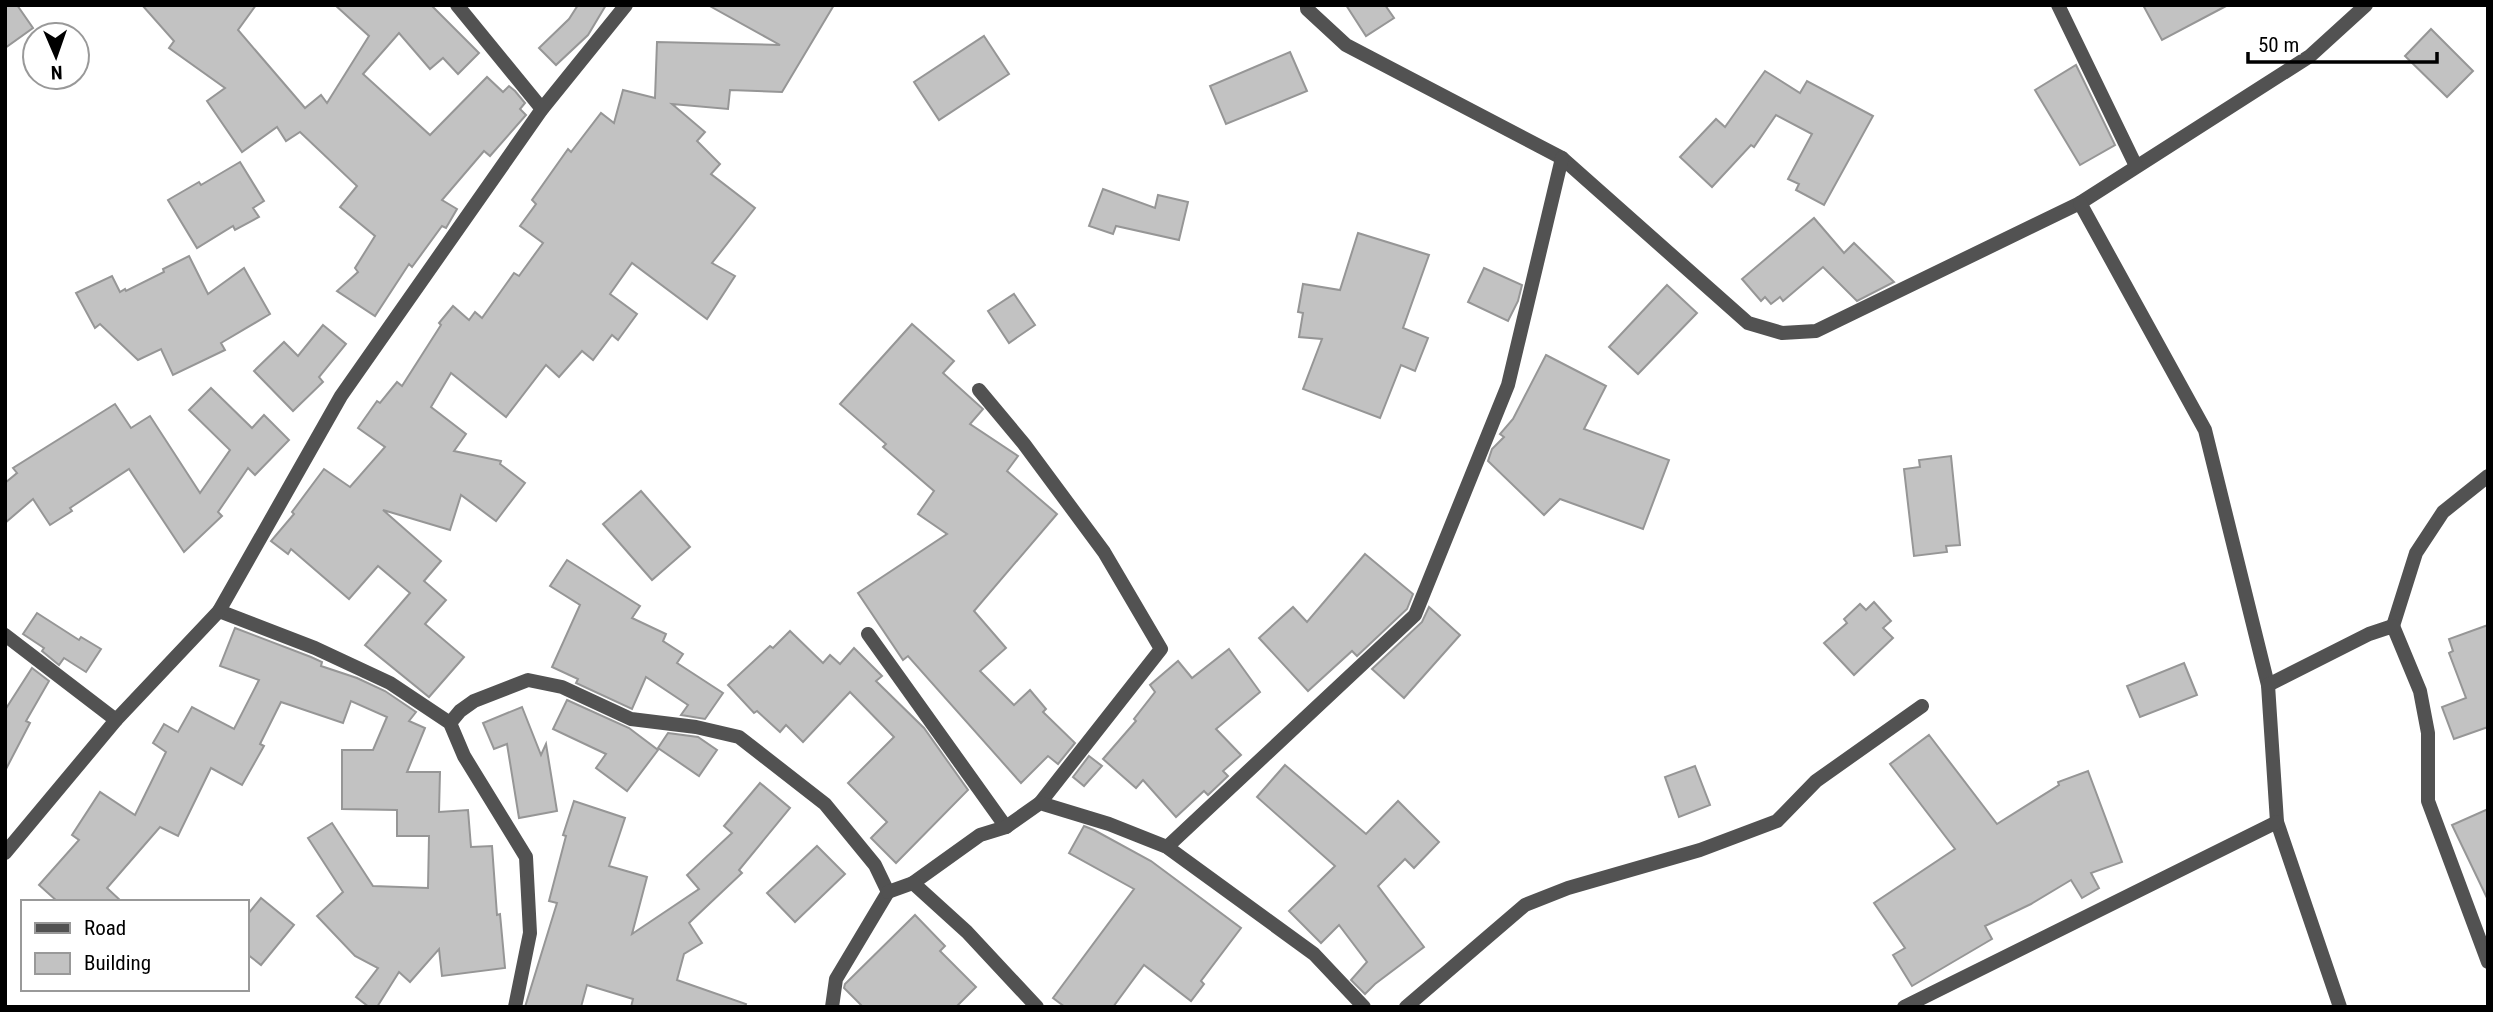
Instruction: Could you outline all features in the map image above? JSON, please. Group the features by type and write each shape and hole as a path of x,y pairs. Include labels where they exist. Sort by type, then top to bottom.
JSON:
{"street":[{"path":"457,5 542,109"},
{"path":"5,853 116,720 219,611 341,396 542,109 626,5"},
{"path":"1307,5 1307,9 1346,45 1562,158 1748,323 1782,333 1816,331 2080,203 2310,56 2366,5"},
{"path":"2058,5 2136,166"},
{"path":"1167,847 1415,615 1508,385 1562,158"},
{"path":"2080,203 2205,430 2268,685 2277,822 2340,1007"},
{"path":"832,1007 836,979 888,892 913,883 980,835 1006,827 1040,803 1161,649 1104,552 1024,444 979,390"},
{"path":"2488,476 2443,512 2416,553 2393,626 2420,691 2428,733 2428,801 2488,962"},
{"path":"219,611 315,649 390,683 450,723 464,756 526,857 530,933 515,1007"},
{"path":"2268,685 2369,634 2393,626"},
{"path":"868,634 1006,827"},
{"path":"5,635 116,720"},
{"path":"450,723 474,701 528,680 562,687 631,719 696,727 738,737 825,804 875,865 888,892"},
{"path":"1406,1007 1525,905 1568,888 1700,850 1777,821 1816,781 1922,706"},
{"path":"1040,803 1109,824 1167,847 1314,954 1364,1007"},
{"path":"1904,1007 2277,822"},
{"path":"913,883 967,932 1037,1007"}],"building":[{"path":"5,5 17,5 28,21 21,21 21,37 5,48"},
{"path":"142,5 256,5 238,30 305,108 321,95 327,103 369,36 335,5 431,5 479,53 458,74 443,58 430,69 399,33 363,74 430,135 487,77 503,92 509,86 515,91 525,103 520,109 526,115 490,156 484,151 442,200 457,209 446,228 442,226 412,267 409,264 375,316 337,291 358,272 355,268 375,236 340,207 357,186 300,132 286,141 277,127 242,152 207,101 225,88 169,48 174,41"},
{"path":"578,5 606,5 588,35 556,65 539,48 569,19"},
{"path":"708,5 834,5 782,92 730,90 728,109 672,104 705,132 697,141 720,164 711,174 755,208 712,263 735,276 707,319 632,263 610,294 637,314 618,340 612,335 593,360 582,351 559,377 546,365 506,417 451,373 431,407 466,434 454,451 501,461 500,464 525,483 496,521 461,495 450,530 383,510 441,561 424,581 446,600 425,624 464,657 429,697 365,645 410,593 378,566 349,599 291,549 288,554 271,541 294,514 292,512 324,469 350,487 385,447 358,428 377,401 380,403 397,382 402,386 441,325 439,323 453,306 469,320 475,312 482,318 514,273 519,276 543,243 520,226 536,204 532,200 568,149 571,152 601,113 614,123 623,90 655,98 657,42 780,45"},
{"path":"1346,5 1385,5 1394,18 1366,36"},
{"path":"2143,5 2228,5 2162,40"},
{"path":"2431,29 2473,71 2447,97 2405,56"},
{"path":"984,36 1009,74 939,120 914,82"},
{"path":"1290,52 1307,91 1226,124 1210,86"},
{"path":"2076,65 2115,145 2080,165 2035,90"},
{"path":"1765,71 1800,93 1807,81 1873,116 1824,205 1796,190 1799,184 1788,179 1812,134 1776,115 1754,147 1751,145 1712,187 1680,157 1716,119 1725,127"},
{"path":"240,162 264,201 253,208 259,217 235,230 233,226 197,248 168,200 199,182 201,185"},
{"path":"1103,189 1155,208 1158,195 1188,202 1179,240 1116,226 1113,234 1089,226"},
{"path":"1814,218 1844,253 1854,243 1894,282 1857,301 1823,267 1783,301 1780,297 1771,304 1765,297 1761,301 1742,279"},
{"path":"1358,233 1429,255 1403,328 1428,338 1415,371 1401,365 1380,418 1303,389 1322,339 1299,337 1303,313 1298,312 1303,284 1340,290"},
{"path":"189,256 208,294 244,268 270,314 221,343 225,350 173,375 161,349 138,360 100,324 95,328 76,293 112,276 120,292 125,289 126,291"},
{"path":"1484,268 1522,285 1508,321 1468,302"},
{"path":"1667,285 1697,313 1638,374 1609,347"},
{"path":"1014,294 1035,325 1009,343 988,311"},
{"path":"912,324 954,361 943,373 983,409 970,424 1018,456 1007,471 1057,514 974,611 1006,648 980,671 1014,705 1030,690 1046,709 1043,712 1075,743 1058,764 1048,756 1021,783 908,656 903,660 858,593 947,534 918,514 934,491 883,447 886,444 840,404"},
{"path":"323,325 346,344 319,377 323,382 293,411 254,371 284,342 298,356"},
{"path":"1546,355 1606,386 1584,429 1669,460 1643,529 1560,499 1544,515 1488,461 1492,449 1504,437 1500,434 1513,419"},
{"path":"211,388 252,428 264,415 289,440 255,475 248,468 218,512 222,516 184,552 129,469 70,508 72,511 50,525 33,499 5,523 5,483 17,473 13,468 115,404 131,428 150,416 200,493 230,450 189,410"},
{"path":"1951,456 1960,545 1946,546 1947,552 1914,556 1904,469 1920,467 1919,460"},
{"path":"641,491 690,547 652,580 603,524"},
{"path":"1365,554 1413,594 1407,609 1357,656 1352,651 1308,691 1259,638 1293,607 1307,622"},
{"path":"567,560 640,606 632,618 666,634 663,641 683,654 677,663 723,693 705,719 681,715 688,705 646,677 632,709 576,683 578,679 552,667 580,605 550,586"},
{"path":"1874,602 1891,621 1883,628 1893,638 1854,675 1824,643 1847,623 1844,619 1860,604 1866,610"},
{"path":"1429,607 1460,635 1404,698 1372,669 1422,622"},
{"path":"37,613 79,640 81,637 101,649 86,672 64,658 59,665 42,651 44,648 23,634"},
{"path":"2488,625 2488,727 2454,739 2442,707 2466,698 2449,653 2453,651 2449,639"},
{"path":"235,628 311,657 322,662 321,666 357,678 385,691 416,712 409,721 425,728 407,772 440,772 439,812 468,810 471,847 492,846 497,915 500,914 505,968 442,976 439,949 410,982 399,972 377,1007 369,1007 356,997 378,968 355,956 317,916 343,892 308,838 332,823 373,886 428,888 429,836 397,836 397,810 342,809 342,750 373,750 387,717 351,701 343,723 281,702 260,744 264,746 242,785 211,768 178,836 160,827 107,888 120,900 56,900 39,885 79,840 72,835 100,792 135,815 166,752 153,743 164,724 178,732 192,707 234,729 259,680 220,666"},
{"path":"790,631 823,663 830,655 840,664 854,648 882,676 876,681 924,728 968,790 896,863 871,838 887,822 848,783 894,737 850,692 803,742 786,725 780,732 757,711 754,713 728,685"},
{"path":"1229,649 1260,692 1216,729 1241,755 1223,771 1228,776 1208,795 1204,791 1176,817 1143,780 1136,788 1103,759 1136,721 1134,719 1155,692 1150,685 1178,661 1192,678"},
{"path":"2184,663 2197,695 2140,717 2127,686"},
{"path":"32,668 49,681 26,721 30,723 5,771 5,710"},
{"path":"567,700 629,728 658,750 627,791 596,768 606,754 553,729"},
{"path":"522,707 541,755 546,744 557,811 519,818 507,744 494,749 483,723"},
{"path":"668,733 698,737 717,750 699,776 658,748"},
{"path":"1929,735 1997,824 2059,785 2058,782 2088,771 2122,862 2091,873 2099,888 2082,898 2071,880 2031,904 1985,926 1992,939 1912,986 1893,955 1905,948 1874,903 1955,849 1890,764"},
{"path":"1089,756 1102,766 1084,786 1073,777"},
{"path":"1285,765 1366,834 1398,801 1439,842 1414,868 1405,859 1378,886 1424,947 1365,994 1351,980 1367,962 1339,925 1321,943 1289,911 1335,866 1257,797"},
{"path":"1695,766 1710,805 1679,817 1665,777"},
{"path":"760,783 790,808 739,870 742,873 689,923 702,943 684,954 677,980 746,1004 745,1007 631,1007 633,999 587,985 581,1007 525,1007 557,903 549,901 566,836 563,835 574,801 625,818 609,866 647,877 632,934 699,889 687,875 732,833 724,826"},
{"path":"2488,809 2488,900 2452,825"},
{"path":"1084,826 1151,861 1241,928 1201,981 1204,984 1191,1001 1144,965 1113,1007 1065,1007 1053,998 1134,889 1069,853"},
{"path":"817,846 845,874 795,922 767,893"},
{"path":"261,898 294,925 261,965 248,955 248,914"},
{"path":"915,915 945,946 940,951 976,987 956,1007 863,1007 844,988 845,984"}]}
